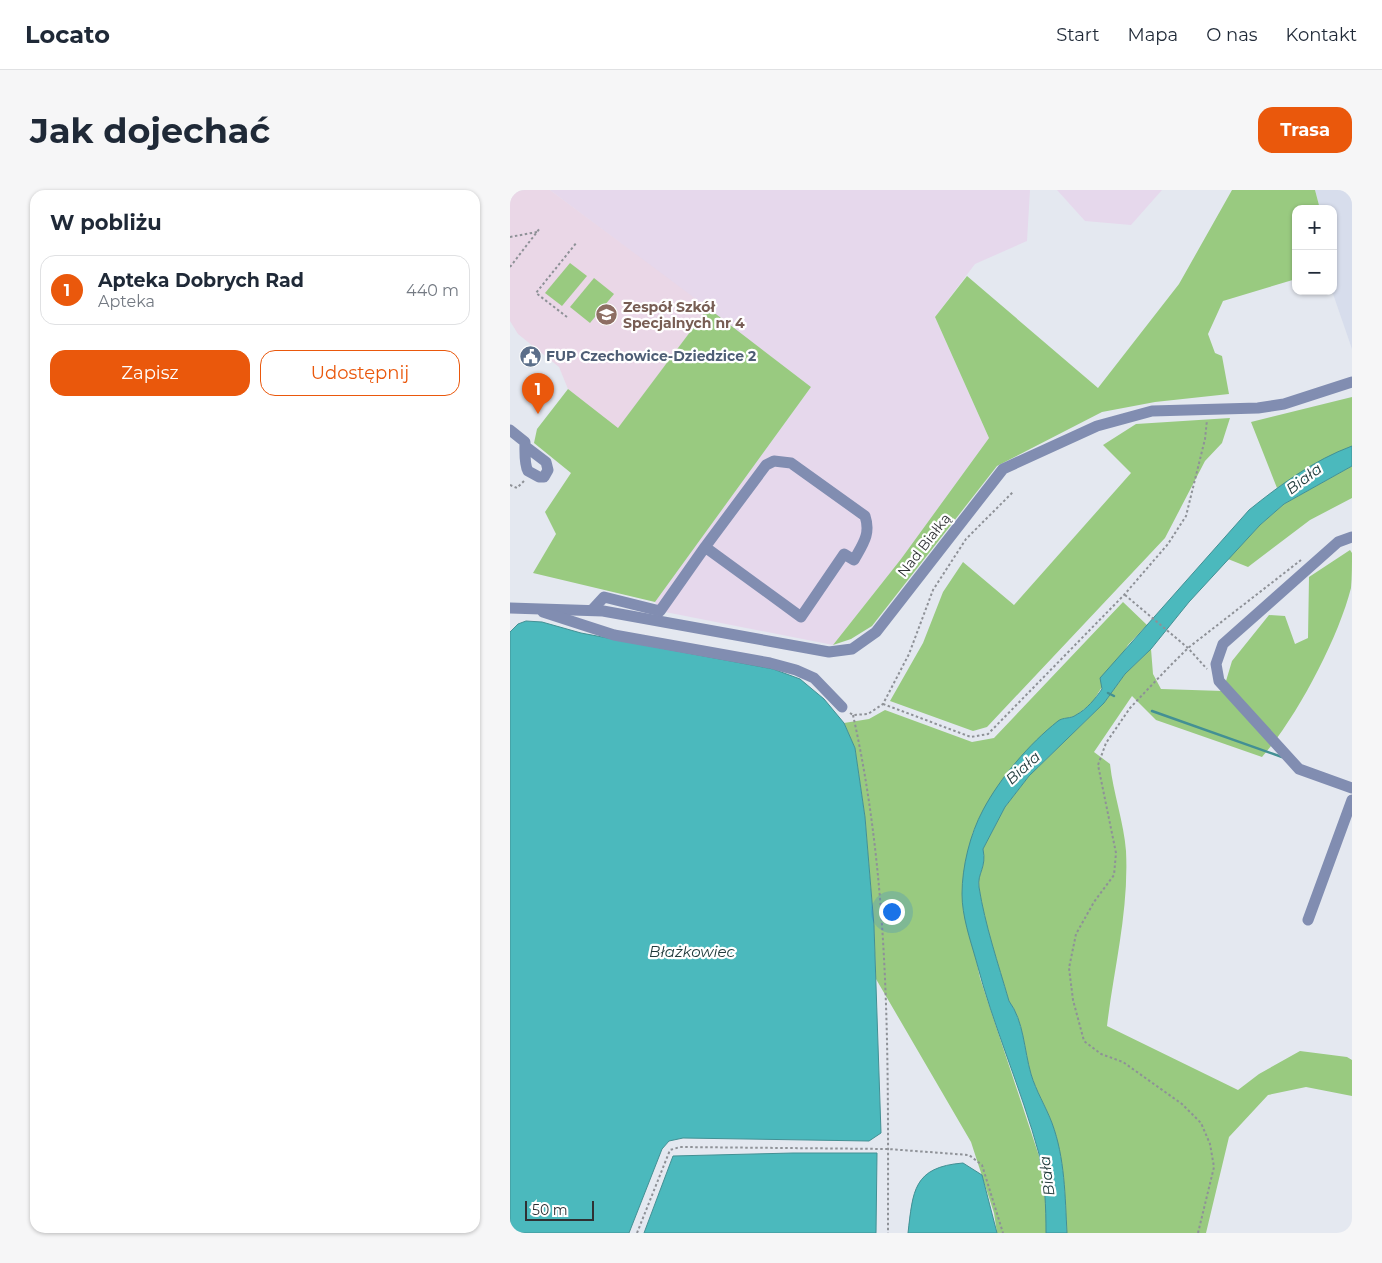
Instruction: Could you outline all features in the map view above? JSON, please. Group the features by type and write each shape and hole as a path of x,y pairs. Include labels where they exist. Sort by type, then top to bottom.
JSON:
{"street":[{"name":"Nad Białką","path":"510,608 592,610 829,652 852,649 876,632 1003,469 1097,426 1152,411 1258,408 1284,404 1352,382"},
{"path":"510,430 525,442 525,446 526,468 532,474 544,477 548,466 544,459 525,446"},
{"path":"592,610 604,596 660,611 704,547 766,465 774,460 791,463 865,516 869,527 867,538 854,560 844,554 801,617 704,547"},
{"path":"1352,537 1338,542 1222,644 1216,664 1219,681 1299,769 1352,788"},
{"path":"537,609 567,622 614,635 796,670 814,678 842,707"},
{"path":"1308,920 1352,800"}],"path":[{"path":"510,267 540,228"},
{"path":"510,237 538,232"},
{"path":"567,317 536,293 577,242"},
{"path":"882,704 971,737 988,734 1124,595 1168,544 1186,516 1205,439 1207,416"},
{"path":"510,485 517,489 532,474"},
{"path":"842,707 854,715 868,714 882,704 909,654 934,590 966,539 1014,491"},
{"path":"1198,1233 1214,1167 1210,1144 1201,1123 1182,1104 1123,1062 1101,1054 1084,1041 1073,1000 1070,968 1076,934 1094,902 1114,875 1116,853 1098,765 1106,743 1130,708 1188,648 1308,554"},
{"path":"1124,595 1188,648 1219,681"},
{"path":"854,715 863,757 878,875 887,1003 888,1233"},
{"path":"637,1233 670,1150 680,1147 888,1149 969,1155 982,1165 1003,1233"}],"shaded area":[{"name":"Zespół Szkół Specjalnych nr 4","path":"510,190 550,190 708,308 618,429 568,389 559,367 518,334 510,321"},
{"path":"550,190 1030,190 1027,241 975,264 935,317 989,438 901,559 833,645 660,611 655,602 811,387"},
{"path":"1057,190 1162,190 1131,225 1085,221"},
{"path":"1315,190 1352,190 1352,349 1333,295 1337,295 1337,205 1319,205"}],"green space":[{"path":"1232,190 1315,190 1319,205 1292,205 1292,280 1223,301 1208,334 1215,353 1222,356 1229,394 1155,402 1102,412 997,466 872,626 851,639 833,645 901,559 989,438 935,317 967,276 1098,388 1179,284"},
{"path":"570,263 587,276 562,306 545,293"},
{"path":"594,278 614,294 590,323 570,307"},
{"path":"708,308 811,387 655,602 533,573 556,534 545,512 571,473 534,443 537,429 568,389 618,428"},
{"path":"1352,397 1352,446 1315,464 1277,488 1251,422"},
{"path":"1230,418 1222,443 1205,461 1165,538 987,727 973,731 890,701 923,643 943,592 963,562 1014,605 1131,473 1103,445 1136,424"},
{"path":"1352,466 1352,498 1310,520 1248,567 1228,559 1260,525 1284,504"},
{"path":"1350,550 1352,553 1351,588 1337,630 1315,677 1289,721 1262,757 1156,720 1132,696 1094,752 1110,764 1126,851 1123,917 1107,1026 1238,1090 1259,1074 1300,1051 1347,1057 1352,1060 1352,1096 1306,1087 1268,1095 1229,1137 1206,1233 1067,1233 1064,1178 1060,1150 1050,1117 1031,1074 1021,1027 1009,1001 985,916 979,887 979,878 984,861 983,849 1005,807 1029,776 1104,703 1125,674 1151,649 1153,674 1161,689 1223,691 1232,661 1269,615 1285,616 1295,644 1308,638 1309,577"},
{"path":"1123,602 1147,625 1128,645 1092,703 1075,716 1060,720 1001,782 973,832 967,860 962,894 980,978 1039,1156 1046,1201 1046,1233 997,1233 994,1213 971,1142 876,979 874,926 865,817 855,748 844,723 869,719 885,710 972,742 994,738"}],"water":[{"name":"Biała","path":"1352,446 1352,466 1284,504 1260,525 1189,602 1151,649 1125,674 1104,703 1029,776 1005,807 983,849 984,861 979,878 979,887 988,930 1009,1001 1021,1027 1031,1074 1050,1117 1060,1150 1065,1191 1067,1233 1046,1233 1045,1194 1039,1154 983,985 963,911 963,873 974,829 990,798 1016,762 1036,740 1058,721 1074,716 1090,704 1102,689 1100,678 1249,510 1298,474 1324,458"},
{"name":"Błażkowiec","path":"526,621 542,622 581,633 773,669 800,679 824,699 844,723 855,748 865,817 874,926 881,1133 869,1141 683,1138 669,1141 662,1149 629,1233 510,1233 510,632 518,624"},
{"path":"877,1153 876,1233 644,1233 673,1156"},
{"path":"963,1163 982,1175 997,1233 908,1233 914,1193 925,1176 946,1165"}],"waterway":[{"path":"1108,693 1114,696"},
{"path":"1152,711 1282,757"}],"place":[{"name":"Zespół Szkół Specjalnych nr 4","path":"607,315"},
{"name":"FUP Czechowice-Dziedzice 2","path":"530,356"},
{"name":"Apteka Dobrych Rad","path":"538,414"}]}
